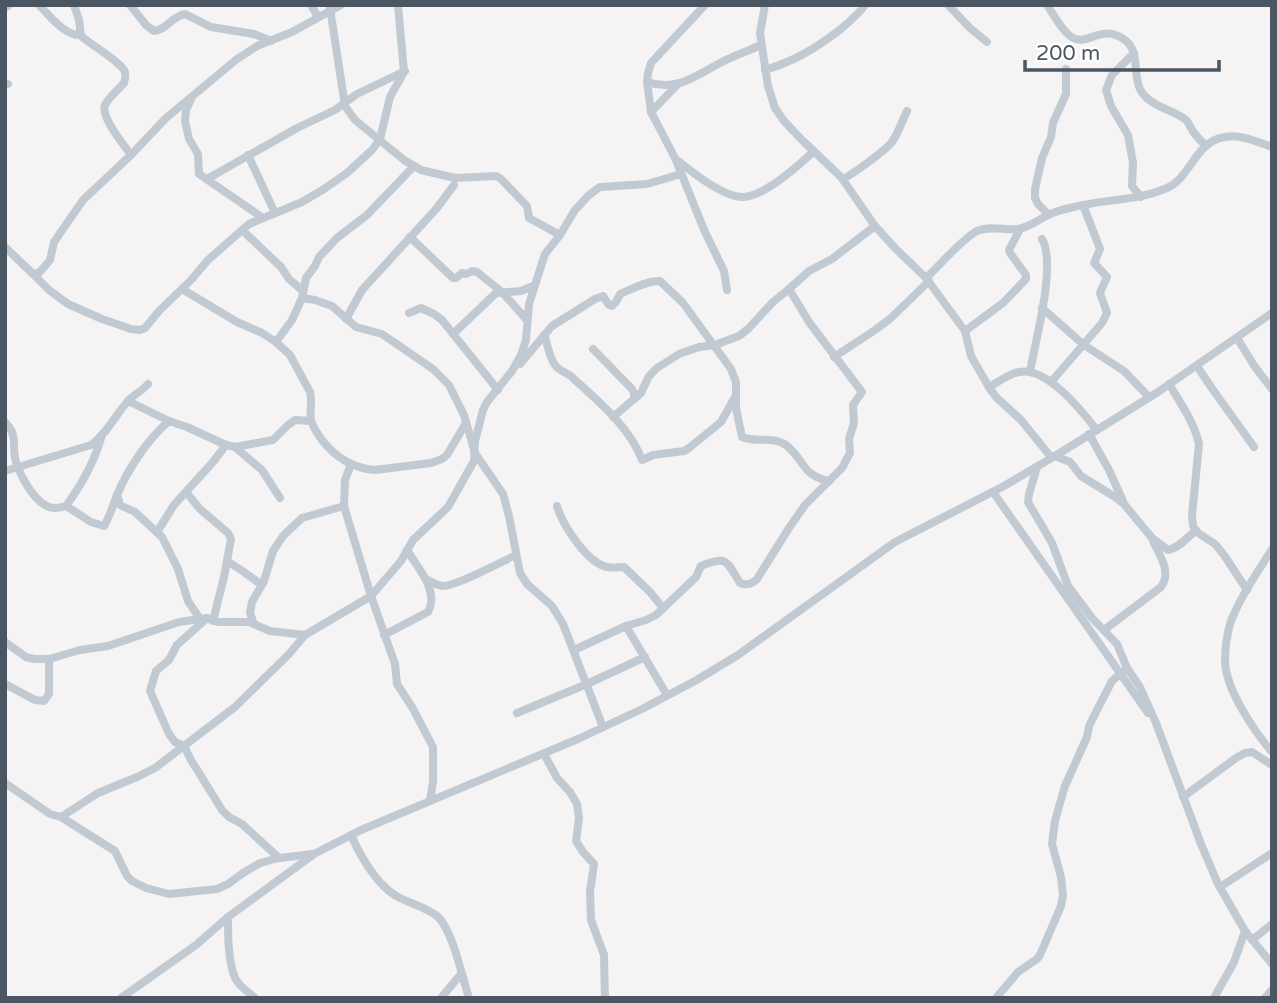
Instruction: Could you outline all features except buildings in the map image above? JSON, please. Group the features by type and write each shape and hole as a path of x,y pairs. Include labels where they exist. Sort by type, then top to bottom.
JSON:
{"street":[{"path":"39,5 69,32 80,35 124,71 124,83 104,109 107,119 131,155"},
{"path":"74,5 80,35"},
{"path":"130,5 154,31 180,14 189,14 204,25 271,41"},
{"path":"181,5 195,19"},
{"path":"311,5 318,17"},
{"path":"33,274 39,273 50,260 54,242 83,200 166,118 237,59 257,46 292,32 330,8 341,5"},
{"path":"5,247 49,290 68,303 137,331 145,328 208,260 248,224 302,202 338,180 372,150 380,139 388,102 405,71 398,5"},
{"path":"705,5 651,63 647,82 651,112 675,158 724,271 727,290"},
{"path":"765,5 760,29 761,45 769,94 775,108 813,152 843,179 875,226 928,280 965,331 971,355 997,398 1053,456 1070,462 1081,476 1124,504 1152,538 1165,548 1171,550 1196,530"},
{"path":"765,70 817,47 853,20 865,5"},
{"path":"948,5 987,42"},
{"path":"1047,5 1065,31 1075,39 1107,33 1126,41 1134,53 1139,85 1143,93 1160,108 1186,120 1206,146"},
{"path":"330,8 344,104 355,120 404,160 432,174 455,178 500,178 527,206 529,218 560,235"},
{"path":"647,82 662,86 691,80 722,62 761,45"},
{"path":"1134,53 1112,75 1106,90 1111,106 1128,135 1133,163 1132,186 1141,197"},
{"path":"1049,215 1038,204 1035,189 1053,123 1066,94 1066,69"},
{"path":"207,179 344,104 357,94 405,71"},
{"path":"651,112 680,83"},
{"path":"192,97 185,118 187,135 198,154 198,173 262,218"},
{"path":"843,179 889,146 906,111"},
{"path":"834,357 876,330 908,303 963,243 979,230 1020,229 1049,215 1083,205 1141,197 1171,187 1206,146 1217,139 1235,136 1272,147"},
{"path":"675,158 714,186 733,195 745,197 785,177 813,152"},
{"path":"247,155 275,213"},
{"path":"276,342 292,320 303,295 306,278 325,250 367,215 414,166"},
{"path":"61,817 98,793 155,768 243,700 305,635 371,596 401,562 413,540 448,507 474,461 476,436 483,410 519,360 525,343 528,304 545,254 575,210 597,189 647,184 681,174"},
{"path":"346,319 362,290 437,208 454,185"},
{"path":"1051,382 1102,323 1107,313 1100,293 1107,277 1094,263 1100,249 1083,205"},
{"path":"613,417 643,391 652,373 671,359 745,332 773,302 809,271 832,260 875,226"},
{"path":"965,331 1003,303 1026,279 1027,275 1009,250 1020,229"},
{"path":"242,230 281,267 303,295 335,307 358,328 382,334 443,377 466,423 475,453 503,494 520,573 524,581 553,607 564,624 603,727"},
{"path":"410,237 453,278 475,271 502,292 527,320"},
{"path":"1030,372 1048,264 1042,239"},
{"path":"512,371 552,326 599,296 605,297 612,306 620,294 637,286 659,281 682,303 728,362 735,376 736,408 741,437 748,440 781,442 795,453 809,473 829,481"},
{"path":"453,334 497,293 533,286"},
{"path":"182,289 237,323 262,333 290,355 310,392 311,421 317,432 333,454 351,464 366,469 386,470 440,460 447,455 466,423"},
{"path":"574,650 626,626 646,620 696,577 701,566 719,559 728,563 740,583 753,582 805,505 842,468 850,453 849,439 854,423 853,405 862,392 809,322 789,289"},
{"path":"409,313 421,308 442,320 498,390"},
{"path":"1042,309 1084,345 1124,371 1149,397"},
{"path":"121,998 196,945 228,917 314,854 430,800 603,727 738,655 895,542 1037,467 1197,366 1272,313"},
{"path":"544,335 557,368 571,376 613,417 638,447 643,460 653,455 685,451 720,422 727,414 736,394"},
{"path":"1237,338 1272,389"},
{"path":"593,349 632,389 634,399"},
{"path":"1197,366 1254,447"},
{"path":"989,387 1019,371 1030,372 1051,382 1079,409 1092,431 1124,504"},
{"path":"5,471 92,445 128,401 148,384"},
{"path":"1169,384 1189,416 1199,444 1193,526 1198,533 1215,544 1247,590"},
{"path":"128,401 230,446 262,470 280,498"},
{"path":"157,532 174,505 230,446 273,440 295,420 311,421"},
{"path":"66,506 91,522 103,526 129,468 160,428 169,421"},
{"path":"5,422 13,431 15,458 24,481 43,504 56,508 66,506 77,491 92,463 102,435"},
{"path":"351,464 344,485 344,506 371,596 396,666 397,684 433,747 430,800"},
{"path":"1037,467 1028,502 1052,543 1070,591 1117,644 1123,670"},
{"path":"186,492 231,539 227,561 207,619 177,645 167,661 156,671 150,685 151,696 165,727 175,742 184,746 195,768 226,814 242,824 279,858"},
{"path":"993,492 1123,670 1140,687 1200,844 1220,887 1245,932 1272,964"},
{"path":"117,495 120,505 135,512 163,539 178,569 188,601 207,619"},
{"path":"254,624 250,613 251,604 262,585 273,551 290,528 304,517 344,506"},
{"path":"557,506 586,554 604,566 624,567 663,608"},
{"path":"1104,630 1161,587 1166,580 1166,570 1152,538"},
{"path":"1183,797 1245,753 1252,752 1270,764 1271,750 1261,739 1234,692 1225,663 1231,622 1272,549"},
{"path":"384,635 430,609 432,597 425,579 407,550"},
{"path":"425,579 447,586 516,555"},
{"path":"227,561 262,585"},
{"path":"5,642 26,657 49,659 80,650 108,646 179,622 207,619 225,623 243,621 270,631 305,635"},
{"path":"626,626 667,695"},
{"path":"517,713 645,657"},
{"path":"5,684 35,700 44,701 49,694 49,659"},
{"path":"996,998 1018,972 1040,955 1061,906 1063,886 1052,844 1055,821 1065,786 1087,737 1089,726 1112,681 1123,670"},
{"path":"544,754 557,778 577,804 579,818 576,841 594,864 590,891 591,920 604,955 605,998"},
{"path":"5,783 50,814 61,817 114,851 131,881 169,894 217,889 260,863 314,854"},
{"path":"351,835 368,867 396,897 429,911 442,922 453,943 468,998"},
{"path":"1220,887 1272,853"},
{"path":"228,917 235,978 255,998"},
{"path":"1252,940 1272,924"},
{"path":"1214,998 1234,962 1245,932"},
{"path":"441,998 461,974"},
{"path":"1265,998 1272,990"}]}
